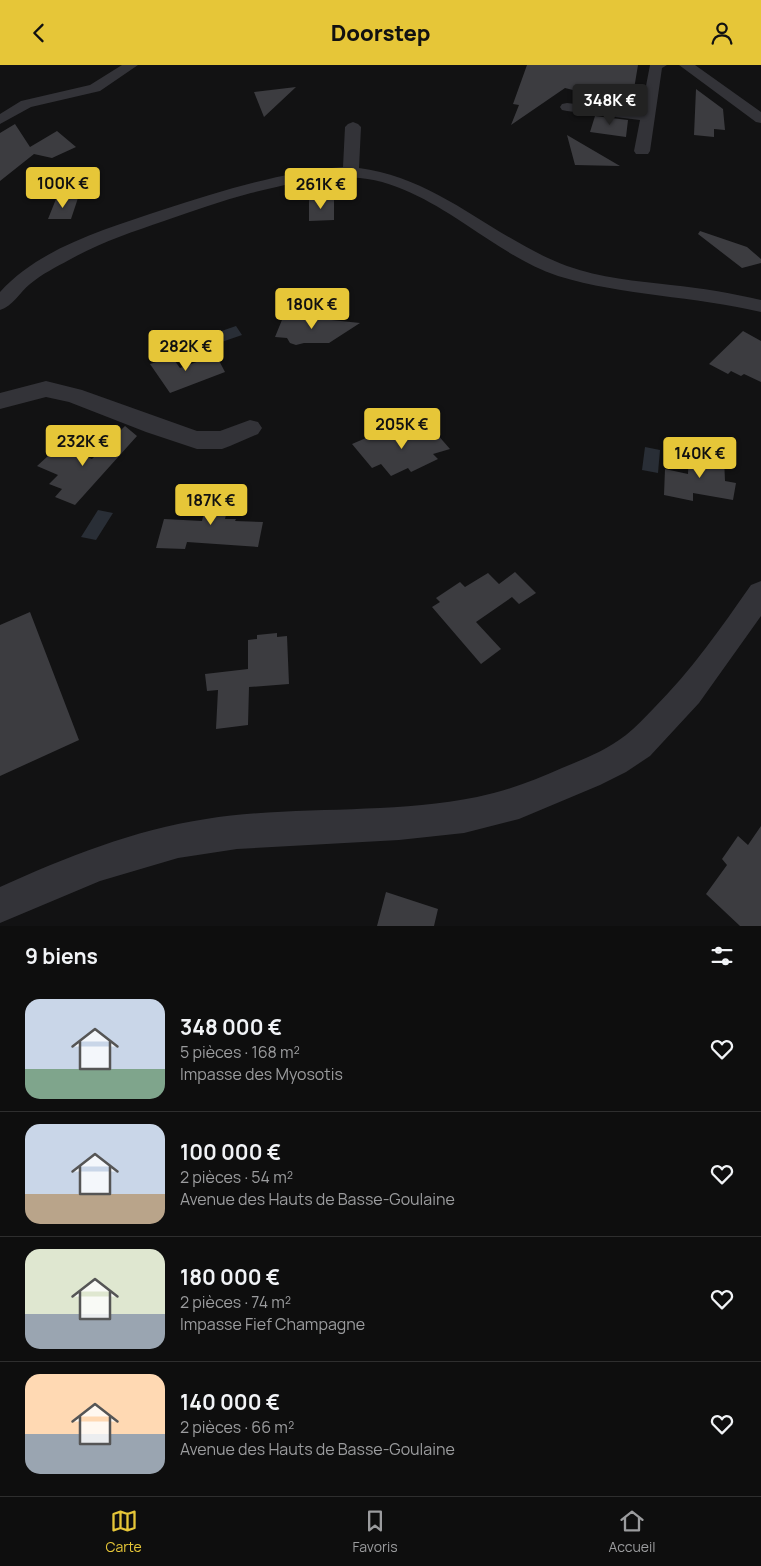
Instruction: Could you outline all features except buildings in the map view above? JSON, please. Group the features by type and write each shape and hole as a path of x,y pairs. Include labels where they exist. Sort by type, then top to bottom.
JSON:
{"street":[{"path":"0,119 26,104 101,92 131,65"},
{"path":"642,151 656,66 660,65"},
{"path":"686,65 761,119"},
{"path":"567,107 648,117"},
{"path":"351,172 353,127"},
{"path":"0,304 29,275 62,256 133,225 274,181 351,172 379,176 441,200 502,243 526,256 562,271 615,285 667,289 734,298 761,306"},
{"path":"0,401 46,389 74,395 154,426 197,440 222,440 250,428"},
{"path":"0,905 62,876 146,849 203,836 273,827 409,823 466,816 534,797 602,768 639,745 677,707 714,661 761,593"}],"shaded area":[{"path":"236,326 242,335 213,345 207,336"},
{"path":"645,447 660,450 658,473 642,470"},
{"path":"98,510 113,513 96,540 81,537"}]}
